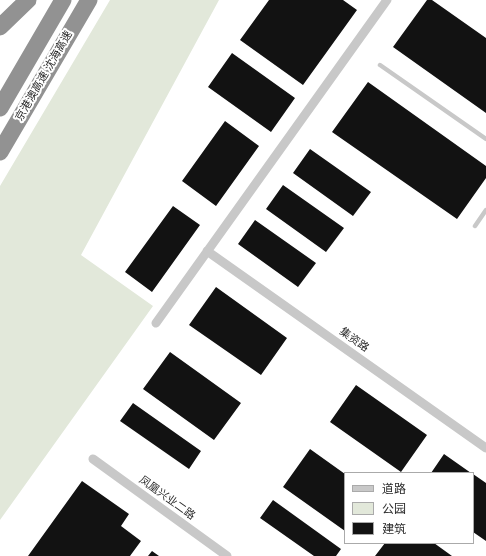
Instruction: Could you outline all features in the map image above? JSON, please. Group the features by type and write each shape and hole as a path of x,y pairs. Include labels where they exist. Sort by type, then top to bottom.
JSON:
{"highway":[{"path":"0,27 28,0"},
{"name":"京港澳高速 沈海高速","path":"0,108 64,0"},
{"name":"京港澳高速 沈海高速","path":"0,152 89,0"}],"street":[{"path":"156,323 387,0"},
{"name":"集资路","path":"207,251 486,448"},
{"name":"凤凰兴业二路","path":"93,458 227,556"}],"lane":[{"path":"380,65 486,139"},
{"path":"475,226 486,210"}],"green space":[{"path":"110,0 219,0 81,255 153,306 0,520 0,186"}],"building":[{"path":"269,0 343,0 357,10 303,85 240,40"},
{"path":"427,0 432,0 486,38 486,113 393,47"},
{"path":"232,53 295,98 271,132 208,87"},
{"path":"368,82 486,166 486,178 457,219 332,132"},
{"path":"225,121 259,146 216,206 182,181"},
{"path":"310,149 371,192 353,216 293,173"},
{"path":"283,185 344,228 326,252 266,209"},
{"path":"173,206 200,225 152,292 125,272"},
{"path":"255,220 316,263 298,287 238,244"},
{"path":"216,287 287,338 261,375 189,325"},
{"path":"170,352 241,403 214,440 143,389"},
{"path":"356,385 427,435 401,472 330,422"},
{"path":"133,403 201,451 189,469 120,421"},
{"path":"310,449 344,473 344,530 283,487"},
{"path":"444,454 470,472 432,472"},
{"path":"474,475 486,483 486,541 474,533"},
{"path":"82,481 129,514 121,526 141,541 130,556 28,556"},
{"path":"273,500 341,549 336,556 314,556 260,518"},
{"path":"384,544 435,544 452,556 375,556"},
{"path":"152,551 159,556 148,556"}]}
